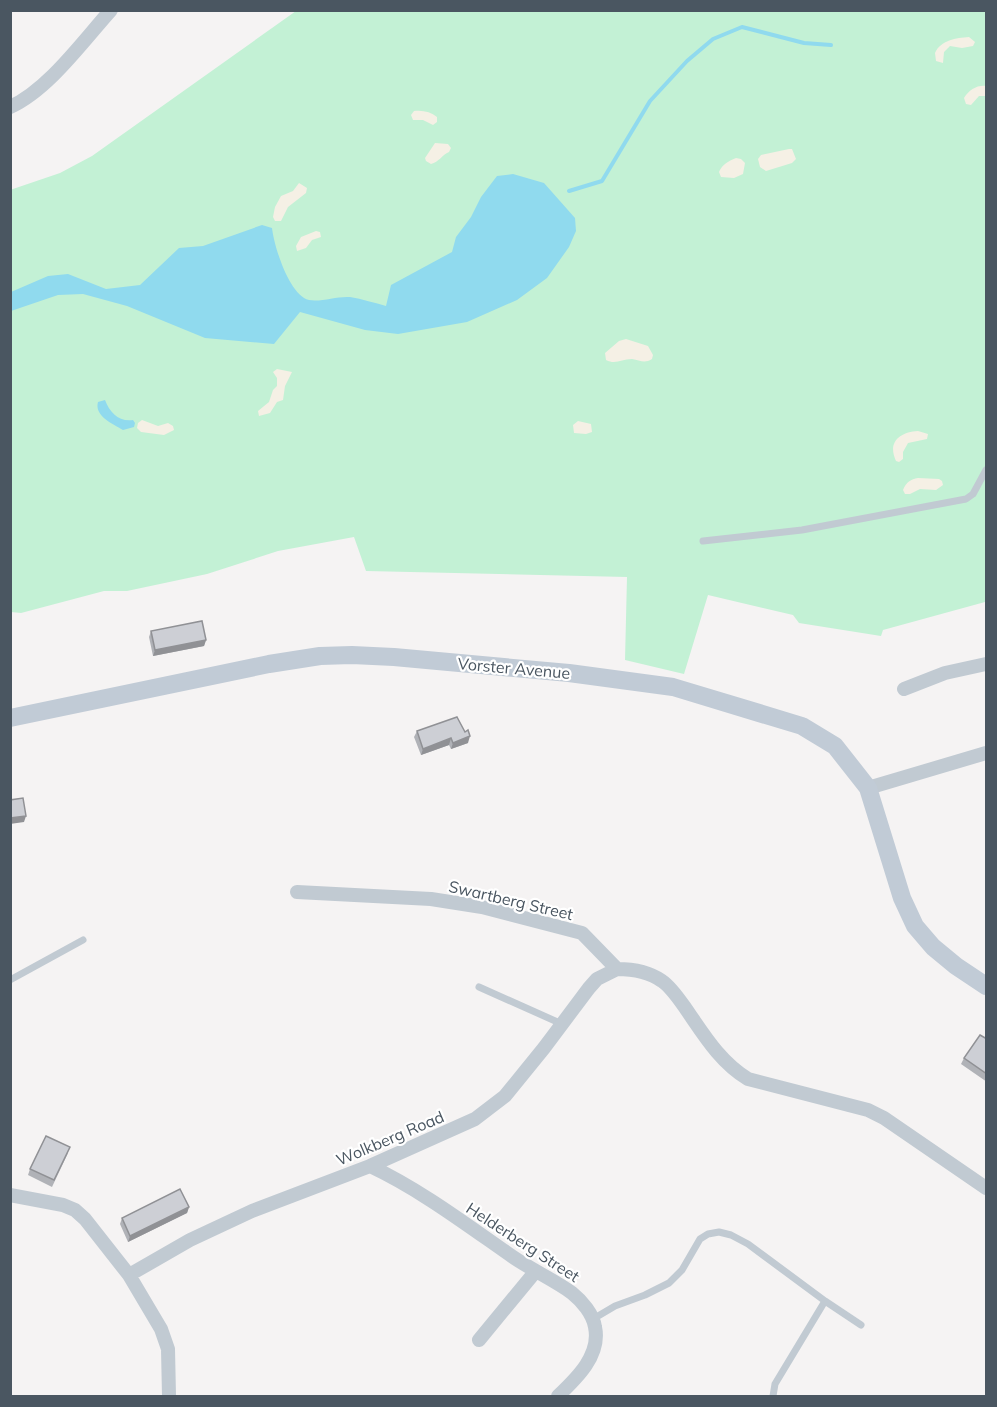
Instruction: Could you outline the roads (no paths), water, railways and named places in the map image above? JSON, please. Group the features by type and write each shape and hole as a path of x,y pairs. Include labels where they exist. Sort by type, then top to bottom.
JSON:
{"main road":[{"name":"Vorster Avenue","path":"10,718 300,658 352,655 394,657 569,673 673,687 801,726 835,746 868,788"},
{"path":"868,788 902,898 915,926 933,947 956,966 987,986"}],"street":[{"path":"10,107 33,93 48,80 111,10"},
{"path":"904,689 945,673 987,664"},
{"path":"868,788 987,753"},
{"name":"Swartberg Street","path":"297,892 431,899 482,908 582,933 617,969"},
{"path":"617,969 632,969 647,973 662,981 676,996 721,1058 734,1070 748,1078 868,1110 884,1118 987,1188"},
{"name":"Wolkberg Road","path":"129,1275 190,1240 252,1211 370,1166 475,1119 505,1096 597,980 617,969"},
{"path":"390,1157 402,1181"},
{"name":"Helderberg Street","path":"370,1166 402,1181 535,1272 572,1294 593,1319"},
{"path":"10,1195 63,1205 75,1210 85,1219 129,1275 161,1329 168,1349 169,1396"},
{"path":"479,1340 535,1272"},
{"path":"558,1396 585,1367 594,1350 596,1335 593,1319"}],"lane":[{"path":"703,541 802,530 966,499 973,494 987,470"},
{"path":"10,980 83,940"},
{"path":"478,987 562,1024"},
{"path":"593,1319 615,1306 669,1283 682,1270 700,1239 708,1234 719,1232 731,1235 748,1244 861,1325"},
{"path":"774,1396 775,1384 825,1301"}],"water":[{"path":"513,174 544,183 575,218 576,231 569,247 547,278 517,300 467,322 398,334 365,330 300,312 274,344 205,338 127,306 83,294 58,295 11,311 11,292 48,276 68,274 106,289 140,285 179,248 203,246 262,225 272,228 284,269 295,289 302,296 309,300 350,297 386,306 391,285 452,252 456,237 497,176"},
{"path":"105,400 116,416 123,420 133,420 134,427 123,430 105,419 99,411 98,402"}],"waterway":[{"path":"569,191 602,181 650,101 687,61 713,39 742,27 804,43 831,45"}]}
